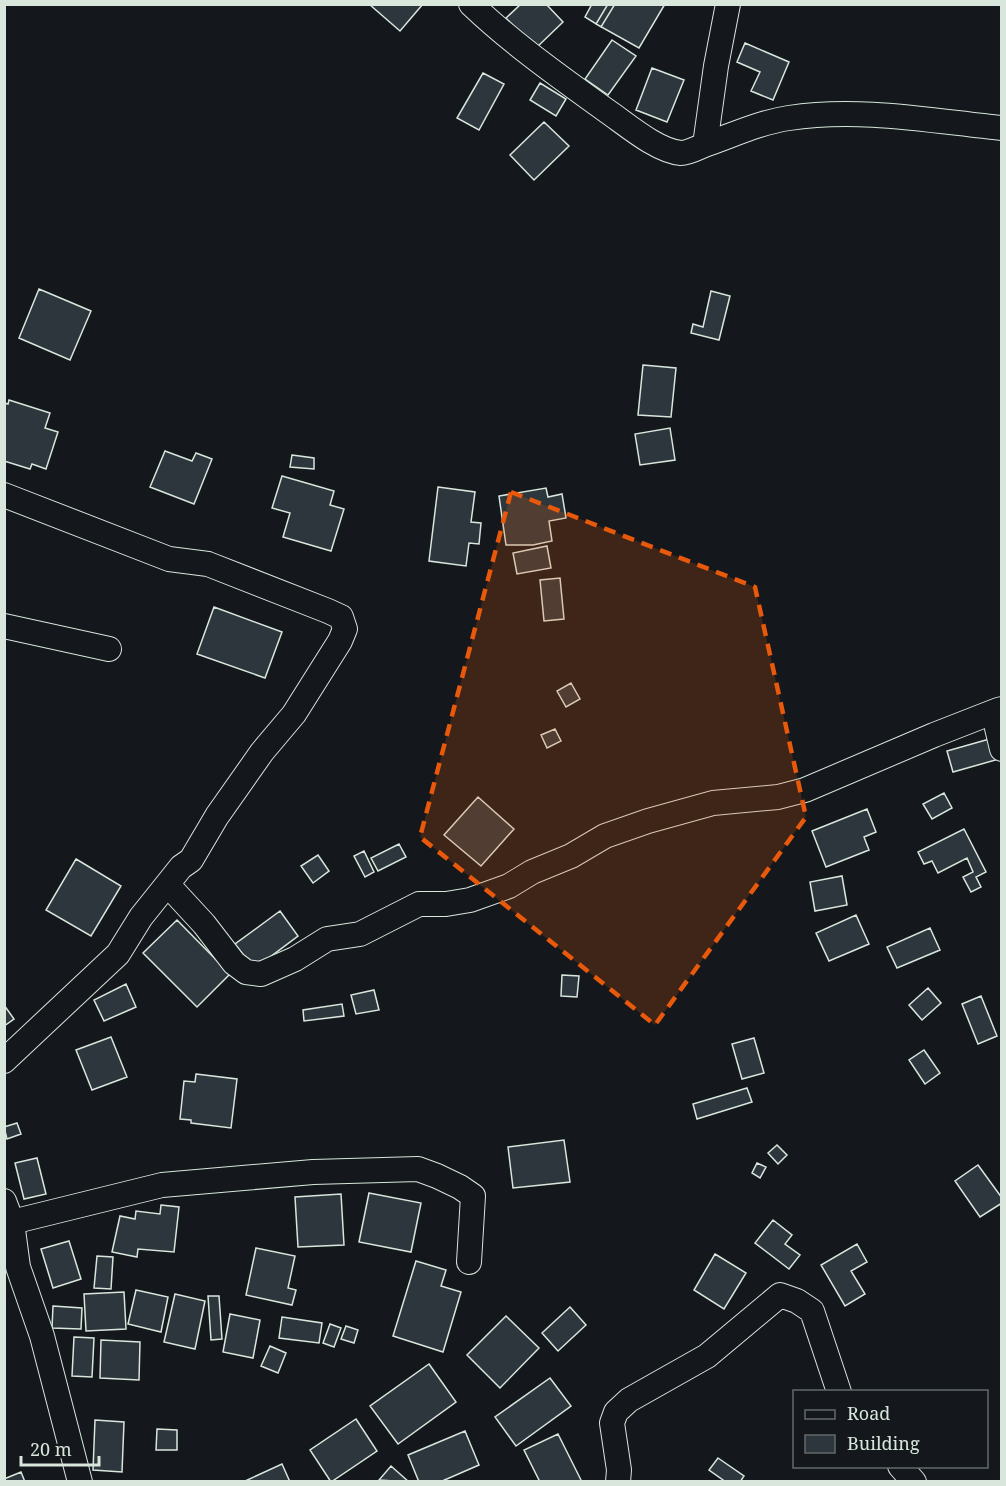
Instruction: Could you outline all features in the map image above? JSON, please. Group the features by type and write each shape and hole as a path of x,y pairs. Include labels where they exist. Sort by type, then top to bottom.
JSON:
{"street":[{"path":"471,4 493,26 550,70 662,147 683,153 787,118 836,114 1002,128"},
{"path":"705,145 716,66 728,4"},
{"path":"4,495 169,559 208,564 341,617 345,629 340,641 294,714 262,752 224,806 191,860 181,867 141,917 118,954 4,1061"},
{"path":"4,626 109,649"},
{"path":"168,885 204,924 234,963 246,972 261,974 295,959 327,939 360,934 419,904 447,904 470,900 510,886 532,872 571,856 605,836 713,803 778,797 805,790 1000,709"},
{"path":"1000,709 996,728 1002,748"},
{"path":"80,1482 42,1336 11,1271 8,1212 162,1185 313,1172 418,1169 437,1176 473,1196 469,1262"},
{"path":"618,1482 619,1470 612,1423 616,1413 629,1400 706,1356 780,1295 797,1301 812,1311 838,1390"},
{"path":"901,1468 914,1482"}],"highlighted area":[{"path":"511,492 755,587 806,817 655,1025 420,837"}],"building":[{"path":"369,4 423,4 400,31"},
{"path":"521,4 546,4 563,22 535,49 506,18"},
{"path":"592,4 615,4 601,27 585,17"},
{"path":"608,4 665,4 639,48 596,24"},
{"path":"612,40 636,56 608,95 585,79"},
{"path":"745,43 789,62 773,100 751,91 760,72 737,62"},
{"path":"652,68 684,80 667,122 636,110"},
{"path":"483,73 504,84 479,130 457,118"},
{"path":"540,83 566,99 556,116 530,100"},
{"path":"544,122 569,146 534,180 510,155"},
{"path":"39,289 91,311 70,360 19,338"},
{"path":"711,291 730,296 719,340 691,333 693,324 703,327"},
{"path":"643,365 676,368 671,417 638,415"},
{"path":"9,400 50,413 45,428 58,432 46,469 32,464 30,469 4,461 4,403 8,404"},
{"path":"670,428 675,460 640,465 635,434"},
{"path":"165,451 192,461 196,453 212,459 194,504 150,487"},
{"path":"292,455 314,458 314,469 290,467"},
{"path":"282,476 334,491 330,505 344,509 331,551 283,537 290,513 272,508"},
{"path":"438,487 475,492 471,522 481,523 479,544 469,543 466,566 429,561"},
{"path":"546,488 548,497 562,494 566,518 549,521 552,541 533,545 506,545 499,496"},
{"path":"547,546 551,568 517,574 513,553"},
{"path":"560,578 564,619 544,621 540,580"},
{"path":"214,607 282,632 265,678 197,654"},
{"path":"571,683 580,699 566,707 557,691"},
{"path":"555,729 561,741 547,748 541,735"},
{"path":"993,738 999,759 953,772 947,751"},
{"path":"944,793 952,808 932,819 923,804"},
{"path":"478,797 514,829 481,866 444,835"},
{"path":"867,809 876,832 864,837 869,850 826,867 812,831"},
{"path":"964,829 986,872 976,877 981,887 971,892 963,877 973,872 967,858 938,873 932,861 924,864 918,852"},
{"path":"399,844 406,857 378,871 371,858"},
{"path":"364,851 374,872 365,877 354,856"},
{"path":"318,855 329,871 313,883 301,866"},
{"path":"76,859 121,886 91,936 46,910"},
{"path":"842,876 847,905 815,911 810,882"},
{"path":"280,911 298,936 254,969 235,944"},
{"path":"856,915 869,944 829,961 816,933"},
{"path":"177,920 230,974 197,1007 143,953"},
{"path":"930,928 940,950 897,968 887,947"},
{"path":"562,975 579,976 577,997 561,996"},
{"path":"126,984 136,1007 104,1021 94,1000"},
{"path":"928,988 941,1003 922,1020 909,1005"},
{"path":"374,990 379,1010 356,1014 351,995"},
{"path":"981,996 997,1036 978,1044 962,1004"},
{"path":"342,1004 344,1016 304,1021 303,1010"},
{"path":"4,1005 14,1019 4,1026"},
{"path":"111,1037 127,1077 92,1090 76,1050"},
{"path":"754,1038 764,1073 742,1079 732,1044"},
{"path":"924,1050 940,1073 925,1084 909,1060"},
{"path":"196,1074 237,1079 231,1128 191,1123 191,1120 180,1119 184,1081 195,1082"},
{"path":"747,1088 752,1102 697,1119 693,1104"},
{"path":"17,1123 21,1134 7,1139 4,1127"},
{"path":"564,1140 570,1182 513,1188 508,1147"},
{"path":"777,1145 787,1155 778,1164 768,1153"},
{"path":"37,1158 46,1194 24,1199 15,1163"},
{"path":"757,1163 766,1167 760,1178 752,1173"},
{"path":"978,1165 1002,1198 1002,1203 980,1217 955,1181"},
{"path":"369,1193 421,1203 411,1252 359,1242"},
{"path":"341,1194 344,1245 298,1247 295,1197"},
{"path":"161,1205 179,1207 174,1252 138,1249 137,1257 112,1252 120,1216 135,1219 136,1211 160,1214"},
{"path":"773,1220 792,1235 785,1244 800,1255 789,1269 755,1243"},
{"path":"69,1241 81,1279 53,1288 41,1249"},
{"path":"857,1244 867,1262 851,1271 865,1294 845,1306 821,1265"},
{"path":"256,1248 295,1256 288,1288 296,1290 292,1305 246,1295"},
{"path":"715,1254 746,1273 724,1309 694,1290"},
{"path":"97,1256 113,1257 111,1289 94,1288"},
{"path":"416,1261 446,1270 441,1286 461,1292 443,1352 393,1336"},
{"path":"136,1290 168,1297 161,1332 128,1324"},
{"path":"124,1292 126,1329 86,1331 84,1294"},
{"path":"175,1294 205,1301 195,1349 164,1342"},
{"path":"208,1296 219,1296 222,1339 211,1340"},
{"path":"53,1306 82,1308 81,1329 52,1328"},
{"path":"570,1307 586,1325 558,1351 542,1333"},
{"path":"230,1314 260,1320 253,1358 223,1352"},
{"path":"506,1316 539,1348 500,1388 467,1355"},
{"path":"282,1317 322,1323 319,1343 279,1338"},
{"path":"330,1324 341,1328 334,1347 323,1343"},
{"path":"346,1326 358,1330 354,1343 341,1339"},
{"path":"74,1337 94,1338 92,1377 72,1376"},
{"path":"101,1340 140,1342 139,1380 100,1378"},
{"path":"270,1346 286,1353 278,1373 261,1366"},
{"path":"429,1364 456,1402 398,1444 370,1406"},
{"path":"550,1378 571,1406 516,1446 495,1417"},
{"path":"356,1419 377,1451 331,1482 310,1450"},
{"path":"95,1420 124,1422 122,1472 93,1470"},
{"path":"157,1429 177,1430 177,1450 156,1450"},
{"path":"465,1431 479,1465 440,1482 419,1482 408,1455"},
{"path":"558,1434 581,1480 579,1482 540,1482 524,1450"},
{"path":"718,1458 744,1476 740,1482 726,1482 709,1470"},
{"path":"282,1464 290,1482 243,1482"},
{"path":"391,1466 409,1482 379,1480"},
{"path":"21,1472 25,1482 5,1482 4,1479"}]}
